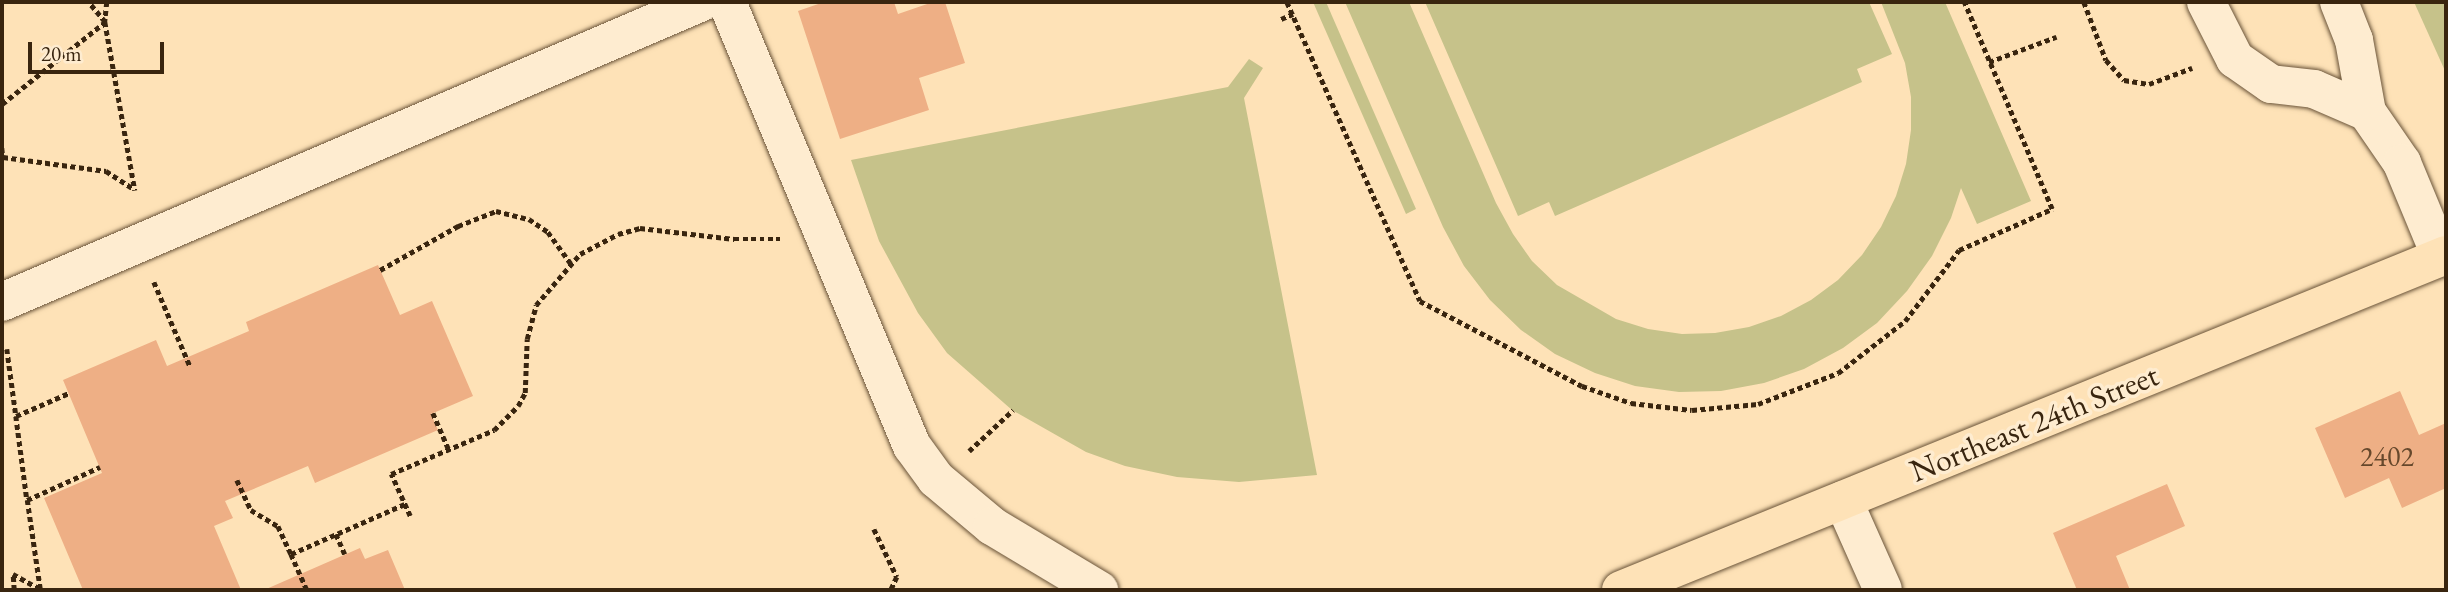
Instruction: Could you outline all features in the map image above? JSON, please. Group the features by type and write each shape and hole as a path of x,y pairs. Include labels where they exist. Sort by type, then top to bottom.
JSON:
{"main road":[{"name":"Northeast 24th Street","path":"1622,590 2444,256"}],"street":[{"path":"2,302 702,2"},
{"path":"727,2 912,446 936,479 992,526 1100,590"},
{"path":"2206,2 2235,59 2271,84 2314,89 2367,112"},
{"path":"2339,2 2354,40 2367,112 2402,163 2444,256"},
{"path":"1843,500 1882,590"}],"path":[{"path":"88,2 105,22"},
{"path":"2,148 3,157 106,171 135,190 105,22 107,2"},
{"path":"1287,2 1420,301 1608,397 1661,408 1692,410 1758,404 1838,373 1905,321 1959,250 2052,209 1964,2"},
{"path":"2084,2 2106,60 2124,80 2149,84 2232,52"},
{"path":"1281,19 1293,14"},
{"path":"2,104 105,22"},
{"path":"1989,62 2056,37"},
{"path":"380,270 458,226 496,211 529,219 548,232 571,264"},
{"path":"410,516 391,474 494,430 518,406 524,393 527,339 536,305 580,254 618,234 640,228 757,241 788,238"},
{"path":"150,272 190,366"},
{"path":"7,349 40,589 13,573 14,590"},
{"path":"16,416 69,393"},
{"path":"962,455 1013,410"},
{"path":"433,413 449,450"},
{"path":"27,500 100,467"},
{"path":"237,480 251,510 278,526 307,590"},
{"path":"291,554 405,504"},
{"path":"874,529 897,577 891,590"},
{"path":"336,534 345,554"}],"shaded area":[{"path":"1313,2 1326,2 1416,209 1406,214"},
{"path":"1345,2 1409,2 1496,203 1532,261 1557,285 1616,319 1648,329 1682,334 1715,333 1749,327 1781,316 1811,300 1838,280 1862,255 1881,227 1896,196 1906,164 1911,130 1911,97 1905,63 1881,2 1945,2 2031,201 1977,224 1961,188 1951,218 1932,256 1907,291 1877,323 1843,348 1804,369 1764,383 1721,391 1679,392 1635,386 1595,373 1555,354 1521,330 1490,300 1464,266 1443,227"},
{"path":"1425,2 1869,2 1892,54 1857,69 1862,82 1555,216 1549,202 1518,216"},
{"path":"2414,2 2446,2 2446,73"},
{"path":"1249,59 1263,68 1244,98 1317,475 1239,482 1177,477 1125,466 1086,452 1012,410 947,353 918,313 879,241 851,160 1228,87"}],"building":[{"path":"824,2 894,2 898,14 933,2 945,2 965,63 919,78 929,110 840,139 798,11"},
{"path":"378,265 400,315 432,301 473,396 431,414 438,430 315,483 308,466 225,501 233,518 214,526 241,590 83,590 44,498 102,473 63,380 156,340 167,366 249,331 246,322"},
{"path":"2400,391 2419,435 2446,423 2446,488 2402,508 2389,478 2345,498 2315,428"},
{"path":"2167,484 2185,526 2116,556 2130,590 2077,590 2053,533"},
{"path":"360,548 365,559 388,550 405,590 264,590"}]}
